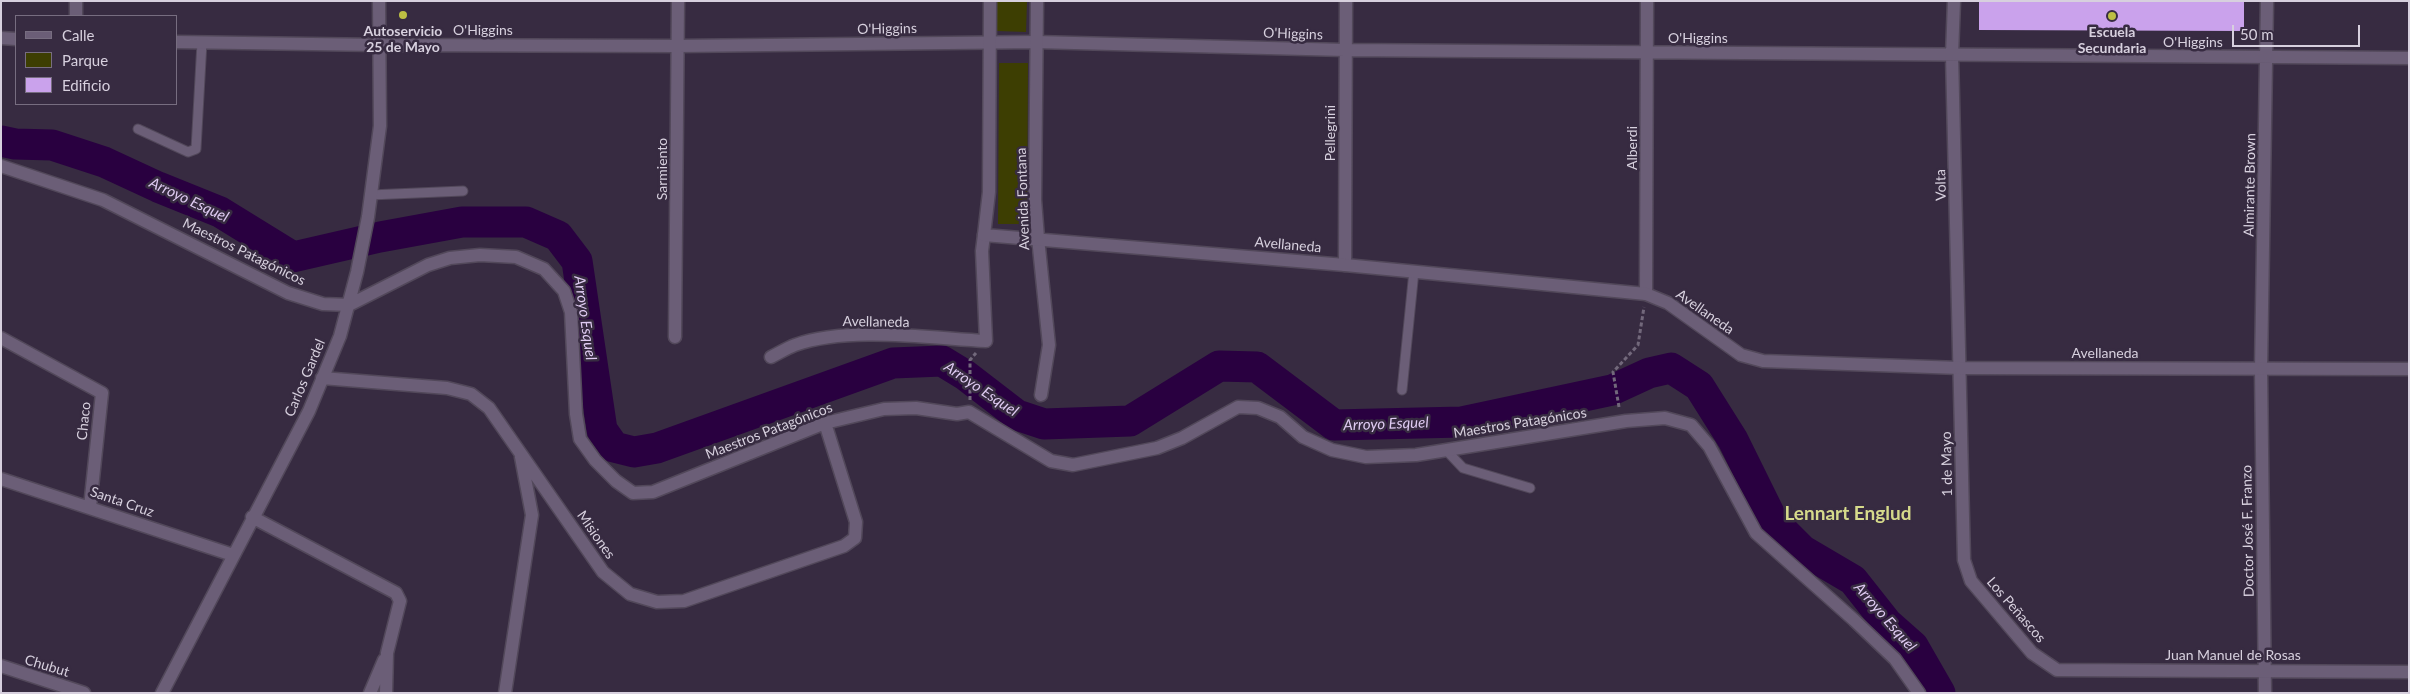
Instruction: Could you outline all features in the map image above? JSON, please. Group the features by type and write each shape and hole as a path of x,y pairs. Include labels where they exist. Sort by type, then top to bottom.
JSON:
{"street":[{"path":"76,1 76,15"},
{"name":"Carlos Gardel","path":"162,693 252,517 309,411 340,336 357,272 368,217 380,126 379,1"},
{"name":"Sarmiento","path":"675,337 678,1"},
{"path":"984,235 989,192 990,1"},
{"name":"Avenida Fontana","path":"1037,1 1035,200 1049,345 1041,395"},
{"name":"Pellegrini","path":"1345,265 1346,1"},
{"name":"Alberdi","path":"1646,294 1647,1"},
{"name":"Volta","path":"1954,1 1952,55 1960,368"},
{"name":"Almirante Brown","path":"2261,369 2267,1"},
{"path":"1,38 15,38"},
{"name":"O'Higgins","path":"178,42 678,46 1036,42 1345,50 2409,58"},
{"name":"Maestros Patagónicos","path":"1,166 103,200 288,293 323,304 349,305 428,266 450,258 480,255 516,257 544,269 564,291 571,312 576,414 580,439 595,460 616,481 633,493 653,492 825,423 884,409 916,408 957,414 969,412 1051,461 1073,465 1157,448 1182,438 1238,407 1258,408 1280,418 1303,436 1332,450 1366,457 1416,455 1626,421 1665,418 1692,425 1709,446 1756,533 1854,620 1894,659 1920,693"},
{"name":"Avellaneda","path":"771,358 795,345 840,336 882,335 986,341 982,251 984,235 1038,238 1414,271 1646,294 1668,303 1741,355 1763,361 1960,368 2409,369"},
{"name":"Chaco","path":"1,338 102,393 90,506"},
{"name":"1 de Mayo","path":"1960,368 1964,560"},
{"name":"Doctor José F. Franzo","path":"2261,369 2265,693"},
{"name":"Misiones","path":"322,378 447,388 471,394 489,408 603,572 630,594 657,602 684,601 844,546 855,538 856,522 825,423"},
{"path":"505,693 532,516 520,452"},
{"name":"Santa Cruz","path":"1,478 233,555"},
{"path":"252,517 396,593 400,601 387,653 370,693"},
{"name":"Los Peñascos","path":"1964,560 1971,581 2032,652 2057,670"},
{"path":"386,693 387,653"},
{"name":"Chubut","path":"1,666 84,693"},
{"name":"Juan Manuel de Rosas","path":"2057,670 2409,672"}],"lane":[{"path":"138,129 188,152 196,149 202,42"},
{"path":"370,195 463,191"},
{"path":"1402,390 1414,271"},
{"path":"1446,450 1463,468 1530,488"}],"path":[{"path":"1617,404 1613,372 1638,345 1646,294"},
{"path":"970,360 970,395"}],"green space":[{"path":"997,1 1027,1 1026,32 997,31"},
{"path":"999,63 1028,63 1027,224 998,224"}],"building":[{"name":"Escuela Secundaria","path":"1979,1 2244,1 2244,31 1979,30"}],"waterway":[{"name":"Arroyo Esquel","path":"1,141 15,144 52,145 104,162 158,187 220,212 293,257 380,237 462,222 526,222 558,236 577,261 602,430 614,447 634,452 657,448 893,363 942,361 965,375 1017,415 1044,424 1130,421 1219,366 1257,367 1334,425 1462,422 1612,390 1649,373 1671,368 1699,386 1733,440 1773,521 1802,550 1853,580 1887,623 1913,646 1940,693"}],"place":[{"name":"Autoservicio 25 de Mayo","path":"403,15"},
{"name":"Escuela Secundaria","path":"2112,16"}],"district":[{"name":"Lennart Englud","path":"1848,514"}]}
